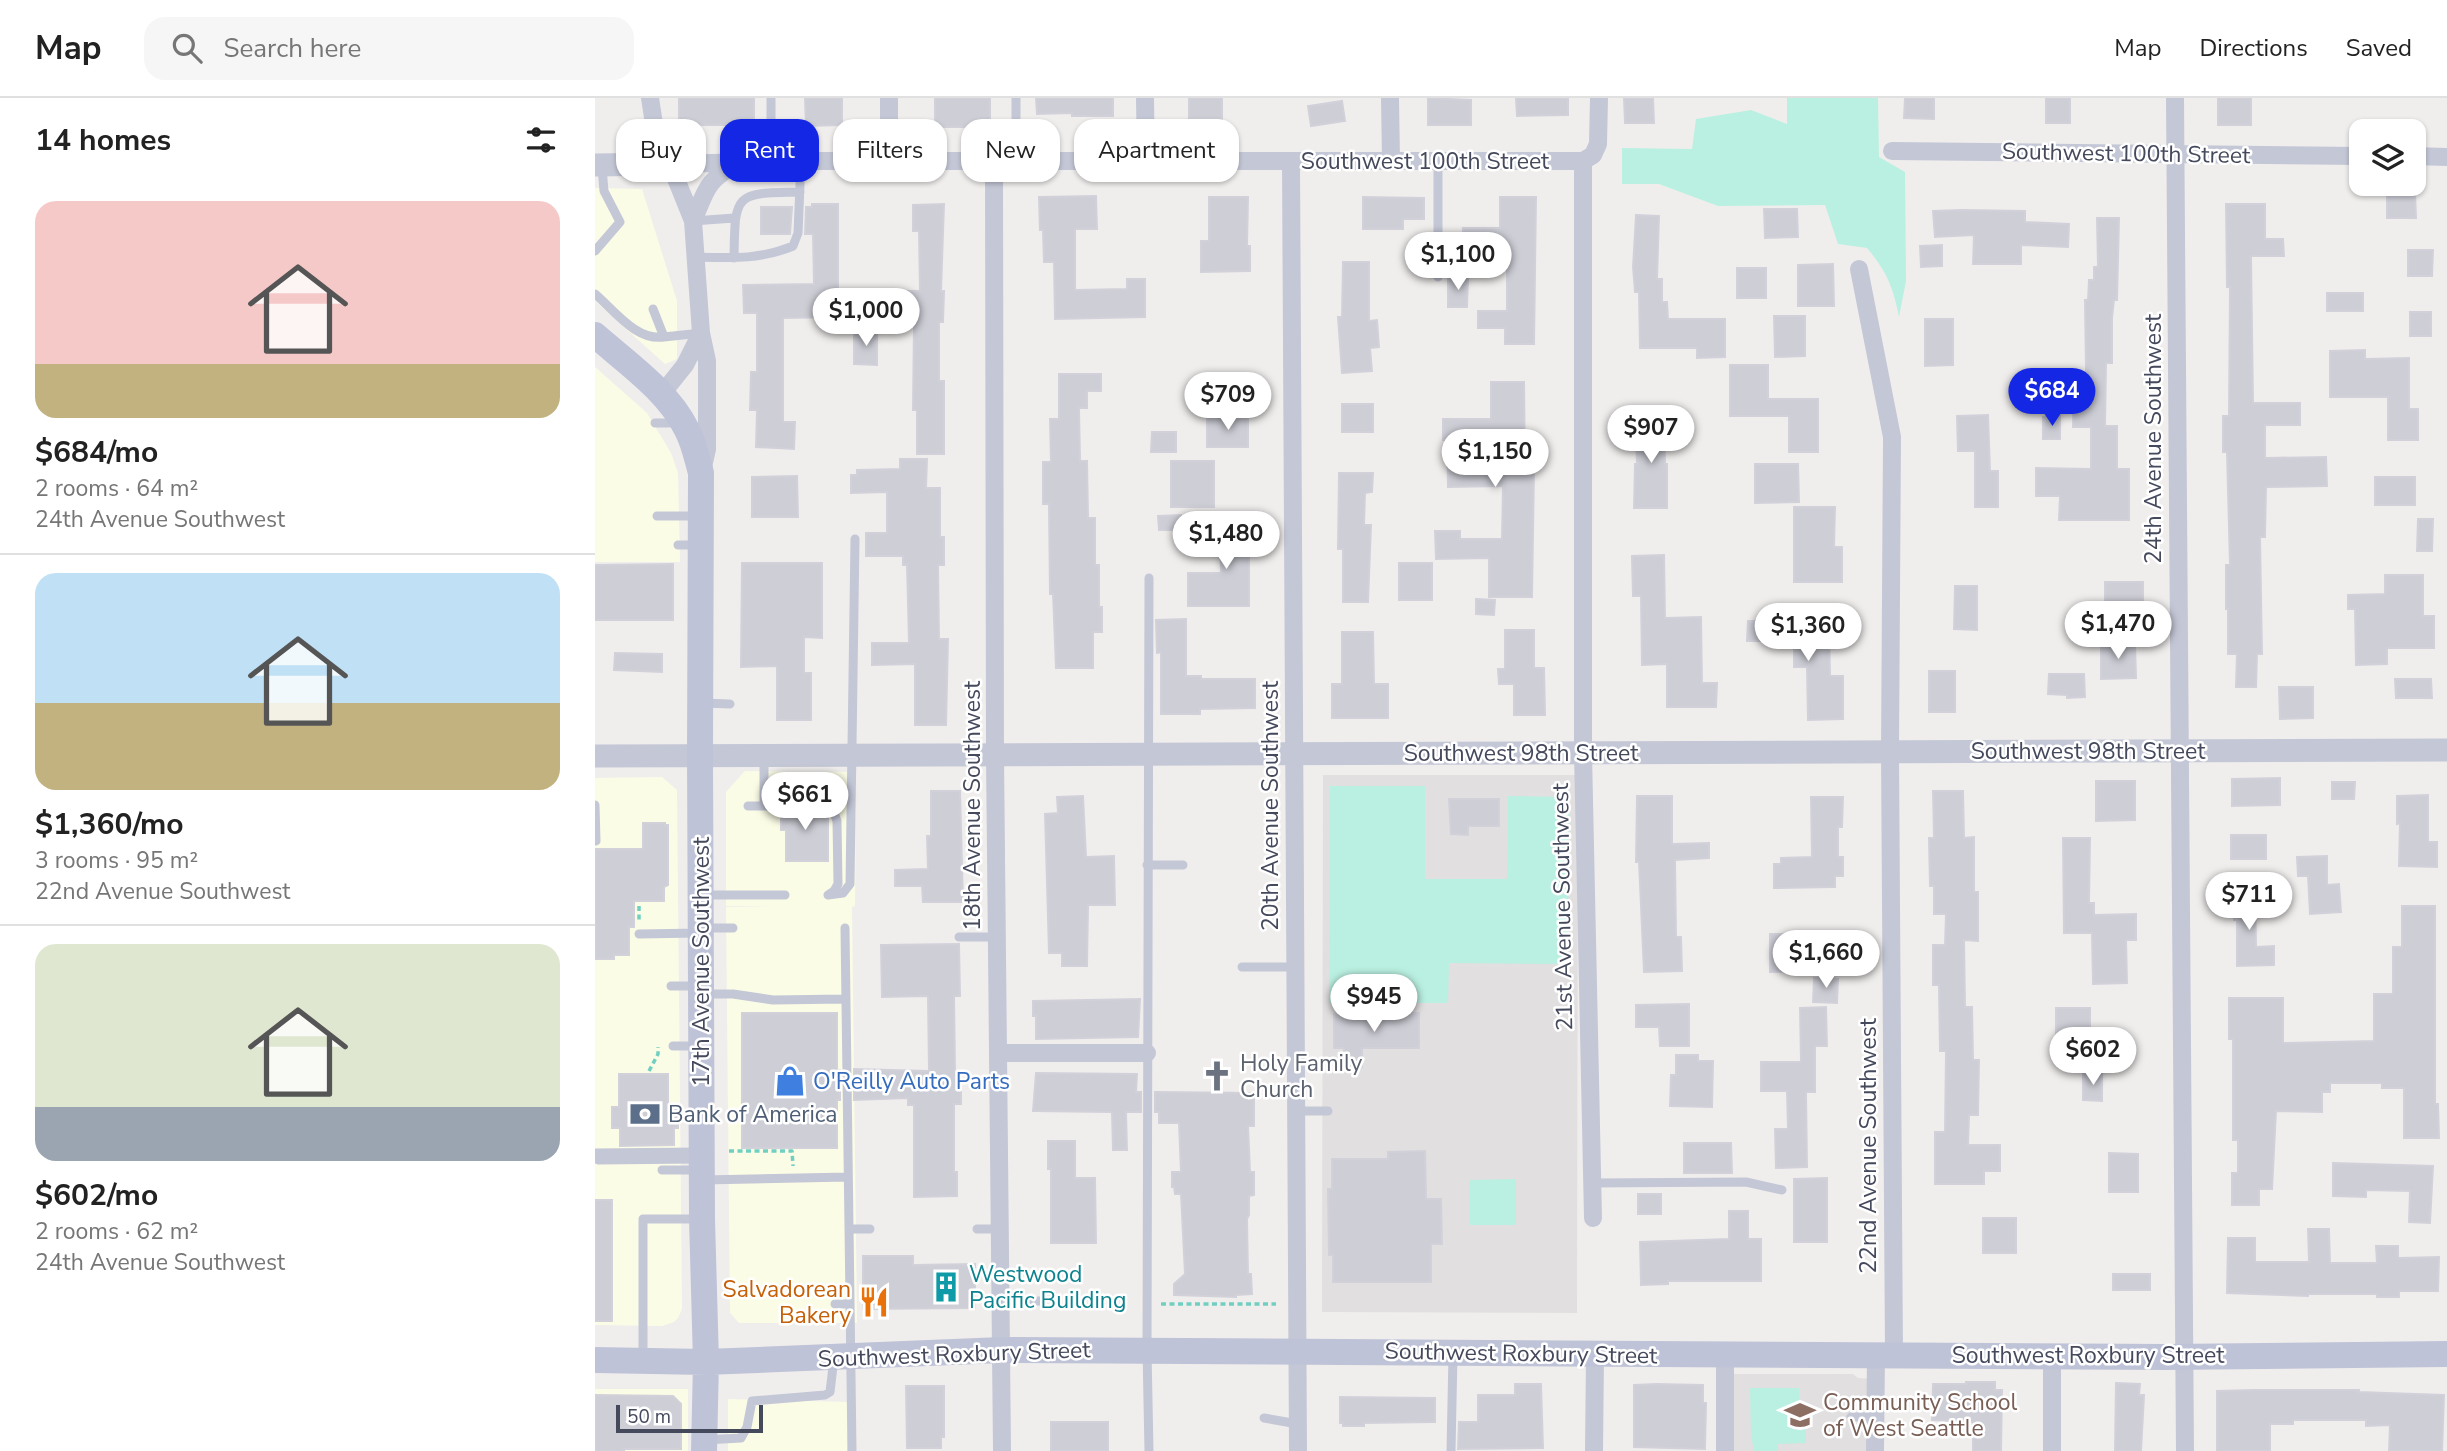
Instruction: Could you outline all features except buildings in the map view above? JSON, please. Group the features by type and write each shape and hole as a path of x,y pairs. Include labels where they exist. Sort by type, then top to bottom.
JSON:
{"main road":[{"path":"595,335 661,395 685,427"},
{"name":"17th Avenue Southwest","path":"685,427 701,473 701,516 690,545 700,703 701,1165 706,1362 704,1446"},
{"name":"Southwest Roxbury Street","path":"595,1360 706,1362 1002,1350 2184,1357 2447,1354"}],"street":[{"name":"17th Avenue Southwest","path":"650,98 653,119"},
{"path":"889,98 889,119"},
{"path":"1145,98 1145,119"},
{"path":"1390,98 1391,161"},
{"name":"21st Avenue Southwest","path":"1593,1218 1583,753 1583,161 1593,155 1598,144 1599,98"},
{"name":"24th Avenue Southwest","path":"2175,98 2185,1451"},
{"name":"Southwest 100th Street","path":"1892,151 2349,156"},
{"path":"2426,156 2447,156"},
{"name":"Southwest 100th Street","path":"1239,161 1583,161"},
{"name":"20th Avenue Southwest","path":"1291,161 1298,1451"},
{"name":"Southwest 100th Street","path":"598,165 616,165"},
{"name":"17th Avenue Southwest","path":"693,221 706,189 720,173"},
{"name":"17th Avenue Southwest","path":"677,182 693,221 701,333 707,361 707,449 701,473"},
{"name":"18th Avenue Southwest","path":"995,182 995,755 1002,1451"},
{"name":"22nd Avenue Southwest","path":"1859,269 1892,437 1885,1355 1876,1417 1875,1451"},
{"path":"661,395 685,365 701,333"},
{"name":"Southwest 98th Street","path":"595,756 2447,750"},
{"path":"999,1053 1147,1053"},
{"path":"1725,1354 1725,1451"},
{"path":"1594,1451 1595,1355"},
{"path":"2052,1356 2052,1451"}],"lane":[{"path":"771,98 771,119"},
{"path":"1016,98 1016,119"},
{"path":"1437,161 1437,277"},
{"path":"595,251 620,222 604,191 598,165"},
{"path":"695,257 772,255 793,246 799,233 800,182"},
{"path":"734,258 734,218 737,206 745,198 757,194 800,192"},
{"path":"693,221 734,218"},
{"path":"595,294 639,333 651,338 701,333"},
{"path":"653,309 664,337"},
{"path":"655,423 685,427"},
{"path":"657,516 701,516"},
{"path":"819,807 829,807 837,816 838,884 828,895 843,893 850,884 855,539"},
{"path":"1149,578 1149,1451"},
{"path":"700,703 730,704"},
{"path":"764,756 764,806"},
{"path":"595,805 596,841"},
{"path":"748,806 789,806"},
{"path":"1147,865 1183,865"},
{"path":"700,895 785,895"},
{"path":"639,934 733,928"},
{"path":"704,1446 741,1438 747,1427 752,1401 825,1395 830,1392 843,1356 851,1304 845,928"},
{"path":"959,937 997,937"},
{"path":"1242,967 1296,967"},
{"path":"671,986 772,1000 845,999"},
{"path":"673,1046 701,1045"},
{"path":"1297,1111 1328,1111"},
{"path":"597,1156 848,1177"},
{"path":"662,1170 701,1165"},
{"path":"1593,1183 1747,1182 1782,1190"},
{"path":"643,1361 643,1219 702,1219"},
{"path":"849,1229 870,1230"},
{"path":"977,1230 1000,1230"},
{"path":"1136,1273 1147,1273"},
{"path":"1001,1301 1041,1301"},
{"path":"835,1304 851,1304"},
{"path":"1451,1451 1453,1352"},
{"path":"843,1356 852,1451"},
{"path":"1851,1417 1876,1417"},
{"path":"1263,1418 1298,1423"}],"path":[{"path":"639,906 639,921"},
{"path":"649,1071 658,1054"},
{"path":"729,1152 792,1151"},
{"path":"1161,1304 1276,1304"}],"shaded area":[{"path":"595,188 642,189 677,301 677,359 665,364 595,301"},
{"path":"595,367 647,413 671,453 678,473 680,562 595,562"},
{"path":"745,771 856,772 855,906 852,907 857,1323 739,1323 730,1313 726,907 775,907 726,906 726,792"},
{"path":"1323,775 1578,775 1577,1313 1322,1312"},
{"path":"662,777 677,790 682,1309 674,1322 662,1326 595,1325 595,778"},
{"name":"Community School of West Seattle","path":"1725,1374 1853,1374 1858,1378 1876,1379 1875,1451 1725,1451"},
{"path":"595,1389 688,1389 688,1451 595,1451"},
{"path":"728,1399 847,1402 847,1451 728,1451"}],"green space":[{"path":"1787,98 1878,98 1879,157 1905,172 1906,281 1899,317 1892,288 1880,265 1867,248 1838,244 1825,205 1718,206 1659,184 1622,184 1622,148 1692,149 1696,119 1751,110 1787,124"},
{"path":"1330,786 1425,786 1425,879 1507,879 1508,796 1569,797 1568,964 1449,963 1448,1003 1329,1003"},
{"path":"1516,1179 1516,1225 1470,1225 1469,1180"},
{"path":"1750,1388 1799,1388 1799,1421 1806,1427 1806,1443 1778,1444 1777,1451 1754,1451"}],"place":[{"name":"Holy Family Church","path":"1217,1076"},
{"name":"O'Reilly Auto Parts","path":"790,1081"},
{"name":"Bank of America","path":"645,1114"},
{"name":"Westwood Pacific Building","path":"946,1287"},
{"name":"Salvadorean Bakery","path":"874,1302"},
{"name":"Community School of West Seattle","path":"1800,1415"}]}
